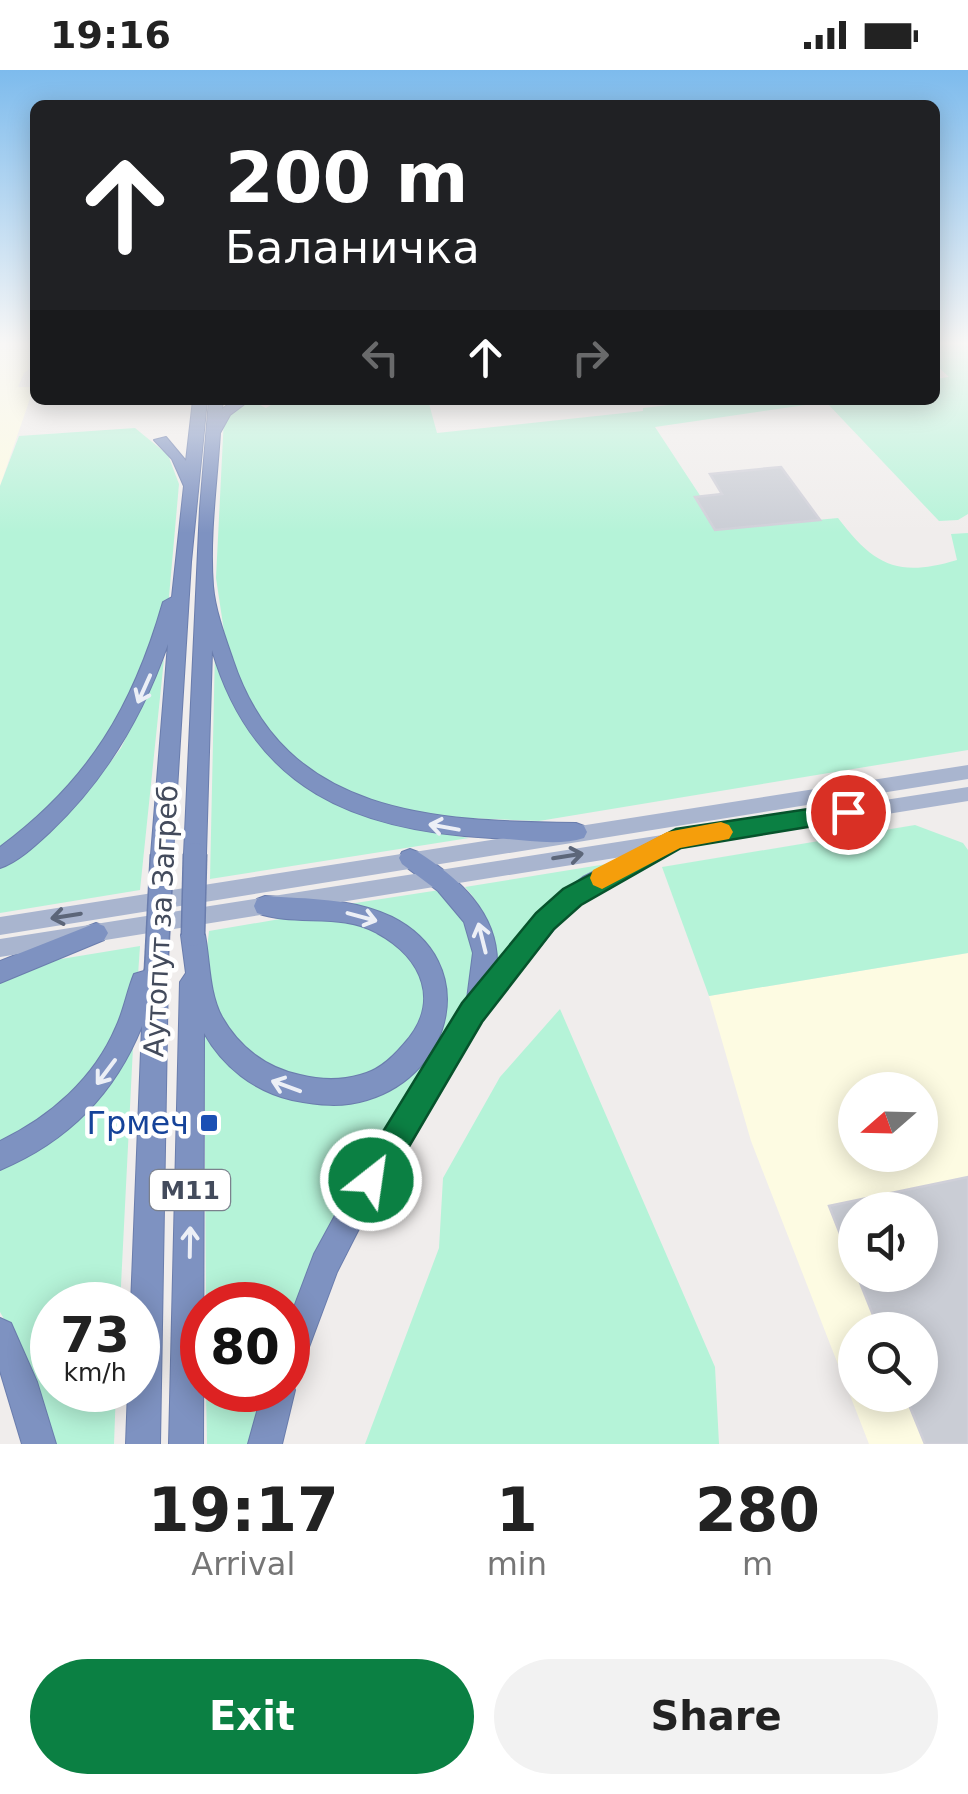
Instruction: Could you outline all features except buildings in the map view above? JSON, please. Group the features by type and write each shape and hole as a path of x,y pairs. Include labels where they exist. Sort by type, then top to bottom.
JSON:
{"highway":[{"name":"Аутопут за Загреб","path":"143,1444 150,977 160,910 183,562 199,405"},
{"name":"Аутопут за Загреб","path":"186,1444 195,854 215,405"},
{"path":"212,436 224,413 235,405"},
{"path":"160,440 178,458 191,488"},
{"path":"0,860 72,800 114,746 154,668 183,562"},
{"path":"205,586 217,640 248,717 262,738 308,777 359,806 426,824 456,830 576,832"},
{"path":"310,1305 354,1209 472,1012 555,911 673,828"},
{"path":"410,858 440,876 466,902 483,937 485,978 472,1012"},
{"path":"193,935 209,1017 238,1058 260,1074 313,1094 347,1094 381,1083 410,1061 427,1038 436,994 434,977 419,948 389,926 369,918 265,906"},
{"path":"0,972 96,932"},
{"path":"0,1156 42,1135 97,1085 126,1038 150,977"},
{"path":"0,1334 21,1382 39,1444"},
{"path":"265,1444 273,1412"}],"main road":[{"path":"0,926 265,906 440,876 673,828 764,803 968,772"},
{"path":"0,948 96,932 131,916 410,858 576,832 774,823 968,794"},
{"path":"764,803 774,823"}],"shaded area":[{"path":"0,405 28,405 0,486"},
{"path":"968,953 968,1444 869,1444 857,1412 938,1412 938,1312 838,1312 838,1364 751,1141 709,996"}],"green space":[{"path":"245,405 429,405 437,433 643,408 805,405 655,427 722,529 838,518 876,557 902,567 918,568 957,560 951,534 968,533 968,750 539,821 418,816 335,789 297,763 251,710 227,651 216,578 224,417"},
{"path":"829,405 968,405 968,514 958,520 939,521"},
{"path":"135,428 168,455 179,484 168,608 159,639 101,756 0,854 0,486 19,436"},
{"path":"215,649 228,693 249,730 276,760 308,785 384,819 469,838 210,879"},
{"path":"164,659 140,890 0,913 0,868 91,788 121,748"},
{"path":"915,825 963,843 968,850 968,953 709,996 662,867"},
{"path":"619,862 523,934 491,972 488,926 465,887"},
{"path":"446,889 475,929 472,986 308,1282 206,1282 204,1021 253,1081 395,1085 444,985 349,904"},
{"path":"317,918 366,925 405,944 427,984 420,1031 381,1071 336,1085 278,1073 232,1038 215,1012 206,957 209,931 280,919"},
{"path":"140,946 137,990 127,1024 75,1098 0,1147 0,979 49,961"},
{"path":"560,1009 715,1367 719,1444 365,1444 439,1248 443,1178 500,1077"},
{"path":"133,1047 121,1282 30,1282 30,1379 16,1340 0,1312 0,1163 92,1095"},
{"path":"42,1412 115,1412 114,1444 53,1444"},
{"path":"206,1412 262,1412 253,1444 207,1444"}],"slow traffic":[{"path":"602,878 676,839 721,832"}],"place":[{"name":"Грмеч","path":"209,1123"}],"route":[{"path":"371,1180 472,1012 545,921 572,897 676,839 848,812"}]}
